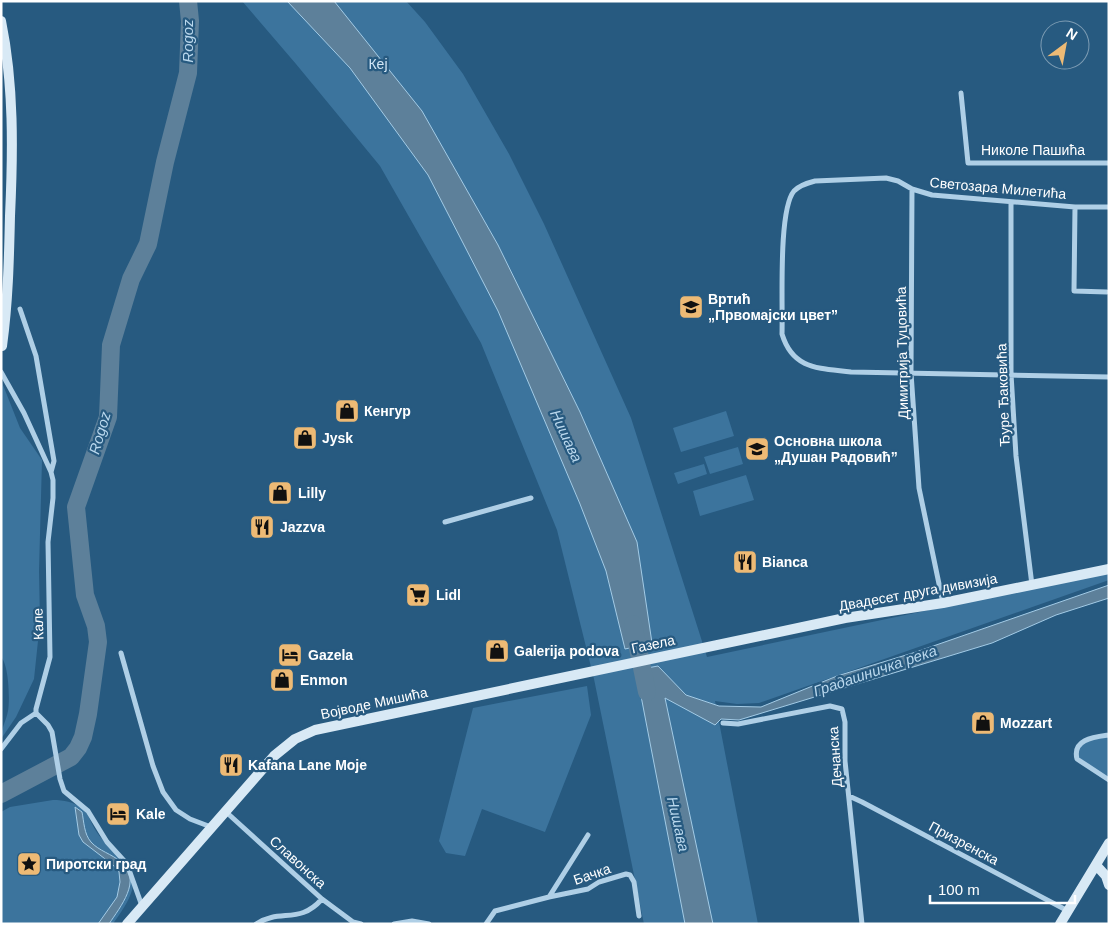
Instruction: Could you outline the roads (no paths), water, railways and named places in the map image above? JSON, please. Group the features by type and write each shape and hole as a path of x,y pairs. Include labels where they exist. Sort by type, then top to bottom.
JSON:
{"street":[{"path":"1,21 8,68 12,134 8,284 2,346"},
{"name":"Николе Пашића","path":"961,93 968,164 1109,163"},
{"name":"Светозара Милетића","path":"1109,207 1011,202 984,198 954,198 912,190 898,181 886,178 805,183 795,191 790,199 784,229 782,334 786,346 794,357 804,364 819,368 850,372 1109,377"},
{"name":"Димитрија Туцовића","path":"912,190 911,373 919,488 942,603"},
{"name":"Ђуре Ђаковића","path":"1011,202 1011,374 1016,456 1032,585"},
{"name":"Светозара Милетића","path":"1075,206 1074,291 1107,292"},
{"name":"Кале","path":"20,309 36,356 54,461 51,472 53,498 48,542 50,657 36,713"},
{"path":"1,372 24,413 51,472"},
{"path":"445,522 531,498"},
{"name":"Двадесет друга дивизија","path":"731,642 845,618 942,603 1109,569"},
{"name":"Газела","path":"581,673 731,642"},
{"path":"120,654 153,766 163,792 176,810 190,819 210,827"},
{"name":"Војводе Мишића","path":"126,924 274,756 294,739 315,730 581,673"},
{"name":"Дечанска","path":"723,723 745,723 830,706 842,710 845,722 846,761 862,924"},
{"path":"1,749 21,723 36,713 48,725 55,743 56,758 64,791 88,811 107,842 128,864 142,906"},
{"path":"1109,735 1085,740 1078,746 1076,754 1077,759 1109,780"},
{"name":"Призренска","path":"849,796 1068,911"},
{"name":"Славонска","path":"225,811 322,899 353,923 361,924"},
{"name":"Бачка","path":"549,897 588,834"},
{"path":"1060,924 1109,844"},
{"path":"1096,865 1106,876 1109,885"},
{"name":"Бачка","path":"487,924 495,911 588,889 600,882 626,874 634,882 639,916"},
{"path":"256,924 268,919 295,919 305,916 314,911 322,899"},
{"path":"394,924 412,921 429,924"}],"water":[{"path":"287,1 334,1 422,111 498,245 580,412 637,542 652,643 625,649 606,571 580,504 498,311 428,175 350,68"},
{"name":"Градашничка река","path":"1109,585 1109,598 1056,615 992,643 739,720 721,719 715,725 665,698 713,924 685,924 636,670 658,666 686,695 719,706 761,707 837,676 916,652"},
{"path":"75,807 82,812 86,832 91,842 121,862 127,869 130,877 130,885 123,902 109,924 98,924 117,897 120,882 119,872 113,865 83,842 79,835"}],"waterway":[{"name":"Rogoz","path":"1,794 71,757 83,737 98,642 96,626 85,595 76,507 108,417 111,345 131,279 148,244 165,162 188,73 190,21 188,1"},
{"name":"Нишава","path":"633,624 647,692"}],"place":[{"name":"Вртић „Првомајски цвет”","path":"691,307"},
{"name":"Кенгур","path":"347,411"},
{"name":"Jysk","path":"305,438"},
{"name":"Основна школа „Душан Радовић”","path":"757,449"},
{"name":"Lilly","path":"280,493"},
{"name":"Jazzva","path":"262,527"},
{"name":"Bianca","path":"745,562"},
{"name":"Lidl","path":"418,595"},
{"name":"Galerija podova","path":"497,651"},
{"name":"Gazela","path":"290,655"},
{"name":"Enmon","path":"282,680"},
{"name":"Mozzart","path":"983,723"},
{"name":"Kafana Lane Moje","path":"231,765"},
{"name":"Kale","path":"118,814"},
{"name":"Пиротски град","path":"29,864"}],"park label":[{"name":"Кеј","path":"378,64"}]}
